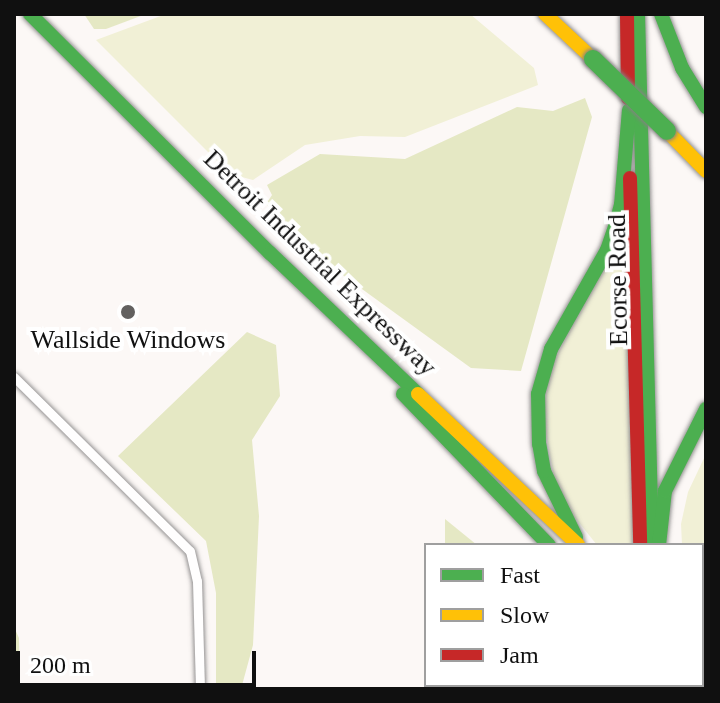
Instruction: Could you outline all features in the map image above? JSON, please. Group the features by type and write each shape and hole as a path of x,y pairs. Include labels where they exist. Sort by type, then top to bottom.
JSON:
{"main road":[{"name":"Detroit Industrial Expressway","path":"30,14 270,253 577,543"},
{"path":"545,14 706,171"},
{"name":"Ecorse Road","path":"627,14 640,543"},
{"name":"Ecorse Road","path":"638,14 652,543"},
{"path":"661,14 682,68 706,107"},
{"path":"578,543 572,525 544,471 539,444 538,394 551,349 607,250 615,227 621,205 629,110"},
{"path":"340,318 361,352 547,543"},
{"path":"659,543 665,491 706,409"}],"street":[{"path":"14,377 190,551 197,581 200,689"}],"green space":[{"path":"84,14 146,14 106,29 94,29"},
{"path":"166,14 470,14 534,68 538,85 405,137 360,136 305,145 253,180 230,174 96,40"},
{"path":"585,98 592,117 521,371 471,368 304,247 266,204 272,195 267,185 320,154 405,159 517,107 553,111"},
{"path":"626,221 636,543 595,543 572,514 555,482 543,417 549,371"},
{"path":"247,332 276,345 280,396 252,440 259,516 253,645 241,689 216,689 216,593 206,541 118,456"},
{"path":"706,454 706,636 704,543 682,543 681,524 688,492"},
{"path":"445,519 475,543 445,543"},
{"path":"14,627 19,638 20,689 14,689"},
{"path":"436,687 563,687 563,689"}],"traffic: fast":[{"path":"30,14 270,253 418,394"},
{"path":"638,14 652,543"},
{"path":"661,14 682,68 706,107"},
{"path":"593,59 667,131"},
{"path":"576,537 544,471 539,444 538,394 551,349 607,250 615,227 621,205 629,110"},
{"path":"403,394 547,543"},
{"path":"659,543 665,491 706,409"}],"traffic: slow":[{"path":"545,14 593,59"},
{"path":"667,131 706,171"},
{"path":"418,394 576,543"}],"traffic: jam":[{"path":"627,14 628,98"},
{"path":"630,178 640,543"}],"place":[{"name":"Wallside Windows","path":"128,312"}]}
